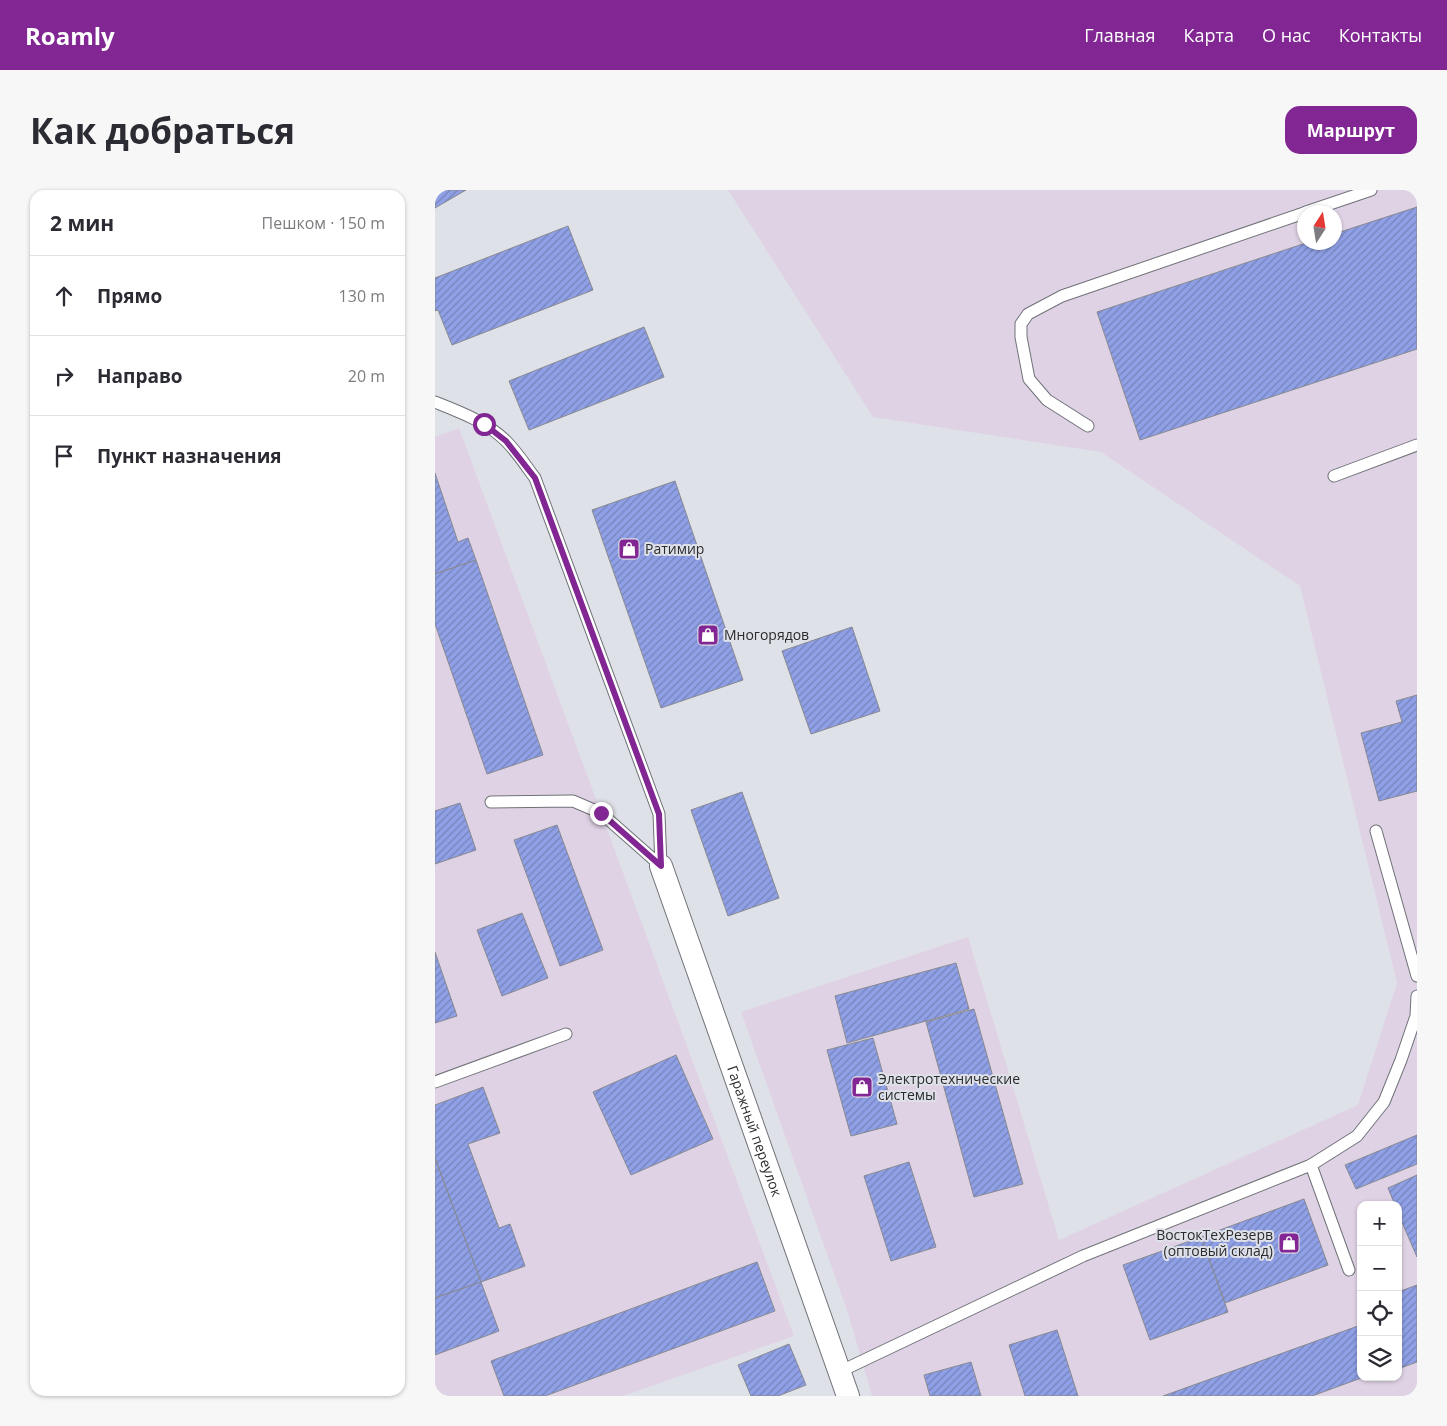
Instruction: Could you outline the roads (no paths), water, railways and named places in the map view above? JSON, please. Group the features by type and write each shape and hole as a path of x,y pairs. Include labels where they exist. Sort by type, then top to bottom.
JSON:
{"street":[{"name":"Гаражный переулок","path":"661,866 848,1396"}],"lane":[{"path":"1328,205 1371,190"},
{"path":"1088,426 1047,400 1029,379 1021,337 1021,324 1028,314 1062,296 1297,216"},
{"path":"435,402 460,411 484,424 506,441 535,478 659,814 661,866"},
{"path":"1334,476 1417,445"},
{"path":"491,802 573,801 601,813 661,866"},
{"path":"1376,830 1417,976"},
{"path":"839,1372 1083,1256 1311,1165 1357,1136 1384,1102 1416,1016 1417,996"},
{"path":"435,1082 566,1034"},
{"path":"1311,1165 1349,1270"}],"place":[{"name":"Ратимир","path":"629,549"},
{"name":"Многорядов","path":"708,635"},
{"name":"Электротехнические системы","path":"862,1087"},
{"name":"ВостокТехРезерв (оптовый склад)","path":"1289,1243"}]}
